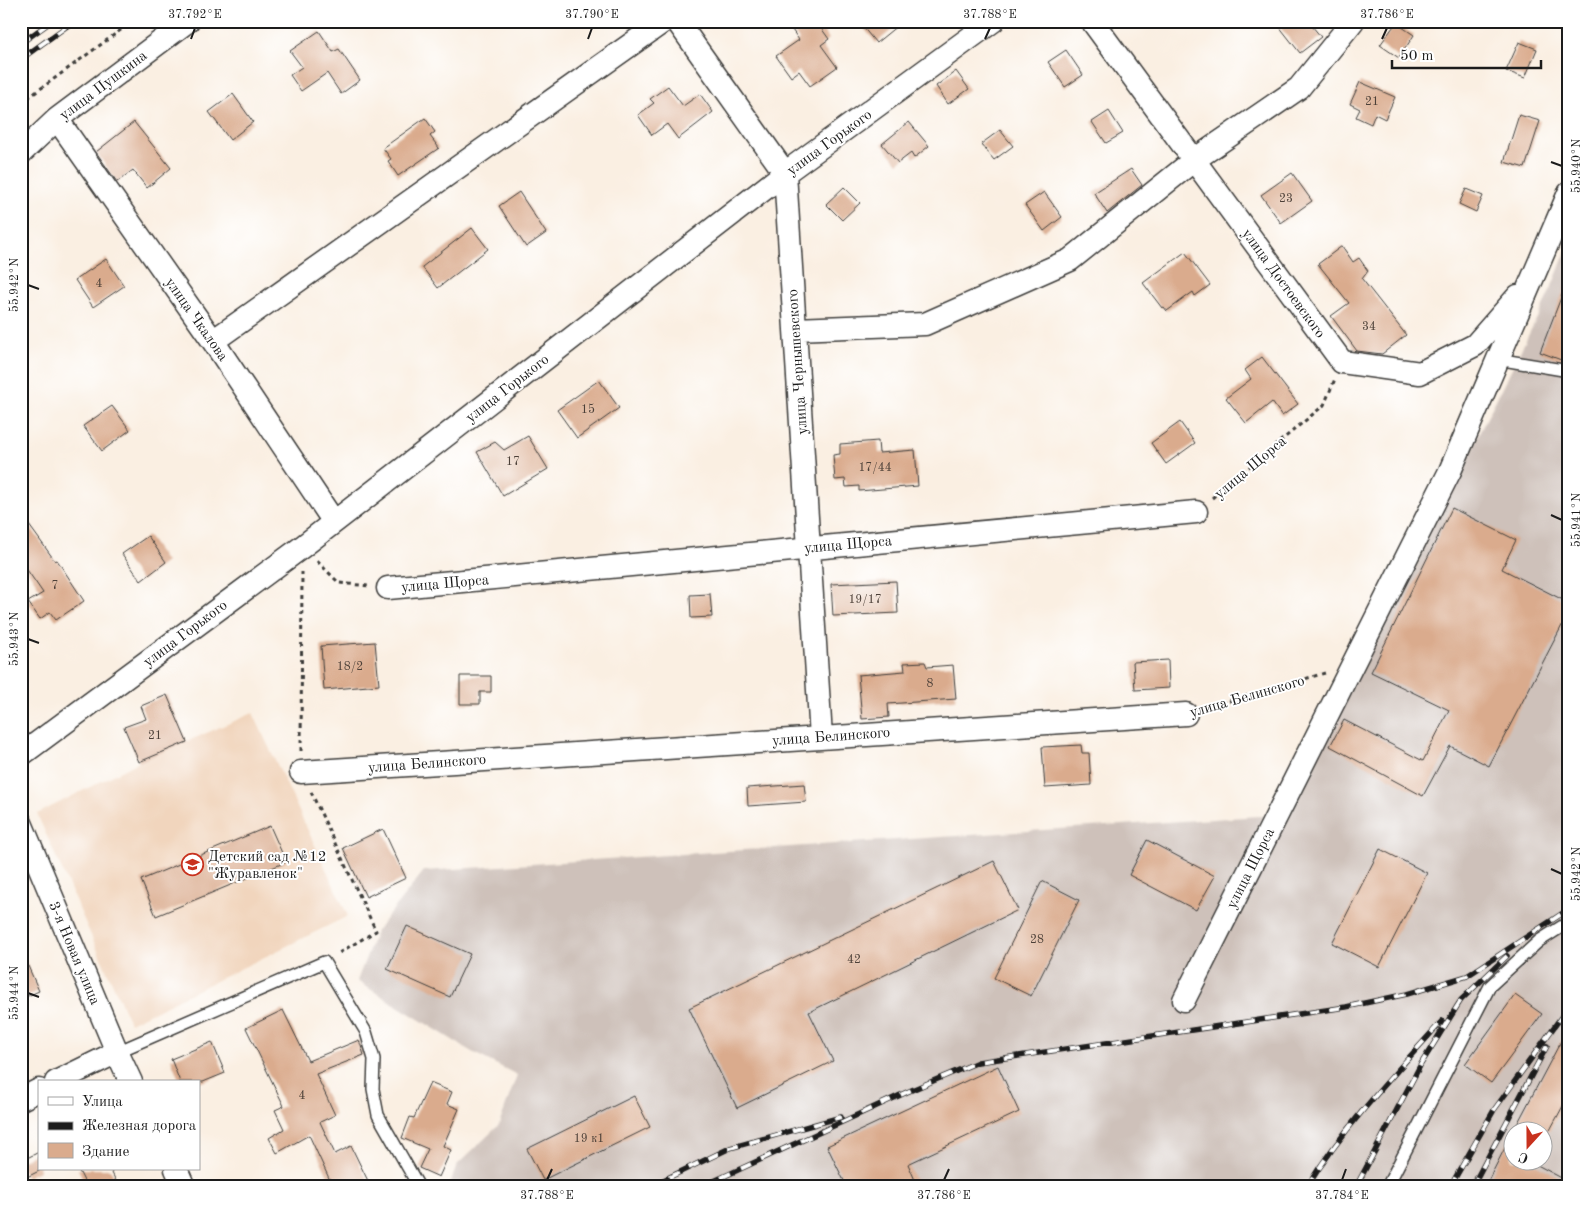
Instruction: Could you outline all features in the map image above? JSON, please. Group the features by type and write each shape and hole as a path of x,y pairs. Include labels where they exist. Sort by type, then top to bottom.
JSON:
{"street":[{"name":"улица Пушкина","path":"21,153 57,119 188,21"},
{"path":"213,341 664,21"},
{"path":"677,21 785,173"},
{"name":"улица Горького","path":"21,755 334,522 785,173 993,21"},
{"name":"улица Достоевского","path":"1092,21 1342,362"},
{"path":"795,328 925,324 1070,260 1194,160 1299,88 1353,21"},
{"name":"улица Чкалова","path":"57,119 213,341 334,522"},
{"name":"улица Чернышевского","path":"785,173 821,737"},
{"name":"улица Щорса","path":"1184,1000 1450,471 1569,193"},
{"path":"1342,362 1420,373 1475,345 1531,280"},
{"name":"улица Щорса","path":"388,588 1196,512"},
{"name":"улица Белинского","path":"301,772 1186,714"},
{"name":"3-я Новая улица","path":"21,824 116,1052 130,1080"},
{"path":"60,1080 116,1052"},
{"path":"21,1099 38,1090"},
{"path":"176,1170 184,1187"}],"lane":[{"path":"1498,360 1569,371"},
{"path":"1387,1187 1490,986 1539,941 1569,922"},
{"path":"116,1052 324,962 366,1032 374,1059 374,1089 378,1115 419,1187"}],"path":[{"path":"21,103 133,21"},
{"name":"улица Щорса","path":"1196,512 1324,405 1342,362"},
{"name":"улица Щорса","path":"302,546 339,583 388,588"},
{"name":"улица Белинского","path":"1186,714 1354,664"}],"shaded area":[{"path":"1569,244 1569,1187 449,1187 457,1165 499,1125 517,1075 472,1052 357,981 376,931 424,871 1288,814 1548,296"},
{"name":"Детский сад №12 \"Журавленок\"","path":"253,713 348,916 130,1023 37,814 139,762"}],"building":[{"path":"786,21 816,21 829,39 821,45 837,67 810,86 799,71 791,77 776,56 799,40"},
{"path":"858,21 903,21 876,43"},
{"path":"1275,21 1308,21 1321,37 1300,53"},
{"path":"1396,23 1414,35 1399,58 1380,45"},
{"path":"319,31 333,52 339,49 360,80 341,94 327,73 301,91 290,75 302,67 290,51"},
{"path":"1519,42 1537,49 1525,78 1506,71"},
{"path":"1066,50 1083,75 1065,87 1048,62"},
{"path":"956,71 969,89 948,104 936,86"},
{"path":"1360,82 1395,97 1385,119 1375,114 1371,124 1356,117 1360,109 1350,104"},
{"path":"668,86 683,106 700,94 713,112 678,139 667,124 652,135 638,115 654,103 650,99"},
{"path":"233,94 253,122 230,140 209,112"},
{"path":"1109,111 1123,133 1106,143 1092,122"},
{"path":"1519,115 1540,121 1525,168 1504,162"},
{"path":"425,118 435,132 430,136 439,148 398,176 388,161 391,159 383,148"},
{"path":"134,122 171,168 147,188 133,170 117,182 96,152"},
{"path":"909,122 929,146 914,158 911,153 898,163 882,144"},
{"path":"1000,130 1013,146 994,160 981,144"},
{"path":"1131,169 1142,185 1107,213 1094,193"},
{"path":"1292,173 1312,201 1281,223 1261,195"},
{"path":"844,187 860,203 842,220 826,204"},
{"path":"1466,189 1483,196 1476,212 1459,204"},
{"path":"519,192 546,233 526,247 499,206"},
{"path":"1044,192 1062,217 1044,231 1025,205"},
{"path":"472,228 488,249 438,288 422,267"},
{"path":"1342,246 1353,262 1359,258 1368,271 1362,279 1406,335 1382,354 1357,351 1331,316 1349,303 1318,264"},
{"path":"1185,252 1210,285 1195,296 1193,292 1167,311 1164,307 1162,308 1143,283"},
{"path":"106,259 124,286 93,307 75,280"},
{"path":"1567,282 1569,282 1569,363 1540,352"},
{"path":"1262,357 1298,404 1282,416 1272,402 1246,423 1226,398 1251,379 1245,370"},
{"path":"599,380 619,408 577,438 557,410"},
{"path":"112,406 130,430 102,451 83,426"},
{"path":"1180,422 1195,443 1166,464 1151,443"},
{"path":"528,436 548,469 503,496 477,452 495,442 504,450"},
{"path":"878,441 879,453 915,450 918,486 859,491 859,486 846,487 845,479 835,480 833,455 840,454 840,444"},
{"path":"1452,508 1516,540 1502,569 1569,603 1569,612 1489,766 1450,746 1423,796 1330,746 1344,720 1423,761 1449,710 1371,672"},
{"path":"21,514 55,561 57,560 84,601 56,620 50,612 40,619 28,602 43,593 21,561"},
{"path":"148,536 166,562 141,581 122,554"},
{"path":"896,581 898,613 833,616 831,584"},
{"path":"710,594 712,617 691,618 690,595"},
{"path":"375,642 379,685 324,690 321,646"},
{"path":"1168,660 1169,688 1135,690 1133,662"},
{"path":"925,662 927,667 953,665 956,699 888,704 889,717 862,719 858,675 905,671 904,663"},
{"path":"460,676 491,676 491,692 480,692 480,704 460,704"},
{"path":"167,695 187,742 139,762 124,727 146,719 141,706"},
{"path":"1081,745 1082,753 1089,753 1091,785 1045,788 1042,747"},
{"path":"804,784 806,802 748,806 747,788"},
{"path":"270,826 286,862 156,916 141,880"},
{"path":"383,829 406,878 366,897 343,848"},
{"path":"1147,840 1215,876 1196,910 1129,875"},
{"path":"1380,849 1427,873 1379,967 1332,943"},
{"path":"994,861 1018,910 809,1012 833,1061 737,1108 689,1008"},
{"path":"1042,881 1079,900 1031,996 994,978"},
{"path":"407,926 470,954 450,997 387,969"},
{"path":"21,950 39,991 21,999"},
{"path":"1515,995 1542,1014 1491,1083 1465,1064"},
{"path":"283,1010 308,1061 359,1040 364,1055 316,1074 335,1115 320,1122 335,1154 351,1146 371,1187 333,1187 309,1135 277,1153 269,1138 284,1129 275,1110 284,1106 246,1028"},
{"path":"1569,1026 1569,1095 1552,1126 1552,1120 1519,1120"},
{"path":"212,1042 225,1073 203,1082 200,1082 200,1080 179,1080 171,1059"},
{"path":"998,1066 1019,1112 908,1164 918,1187 847,1187 827,1146"},
{"path":"430,1083 452,1092 447,1104 459,1109 443,1146 451,1150 439,1177 419,1168 428,1149 402,1138 410,1117 414,1118"},
{"path":"634,1096 650,1127 543,1180 527,1149"},
{"path":"38,1152 39,1171 27,1177 21,1167 21,1161"},
{"path":"1502,1154 1502,1170 1547,1170 1569,1182 1569,1187 1485,1187"},
{"path":"78,1170 110,1170 119,1187 87,1187"}],"railway":[{"path":"21,43 52,21"},
{"path":"21,59 74,21"},
{"path":"701,1187 907,1092 978,1062 1346,1007 1407,994 1467,976 1569,909"},
{"path":"1358,1183 1421,1064 1461,1000 1507,956"},
{"path":"1450,1187 1494,1110 1567,1009"},
{"path":"1307,1187 1321,1165 1354,1122 1442,1021"},
{"path":"1472,1187 1547,1046"},
{"path":"649,1187 730,1148 841,1117"}],"place":[{"name":"Детский сад №12 \"Журавленок\"","path":"192,865"}]}
